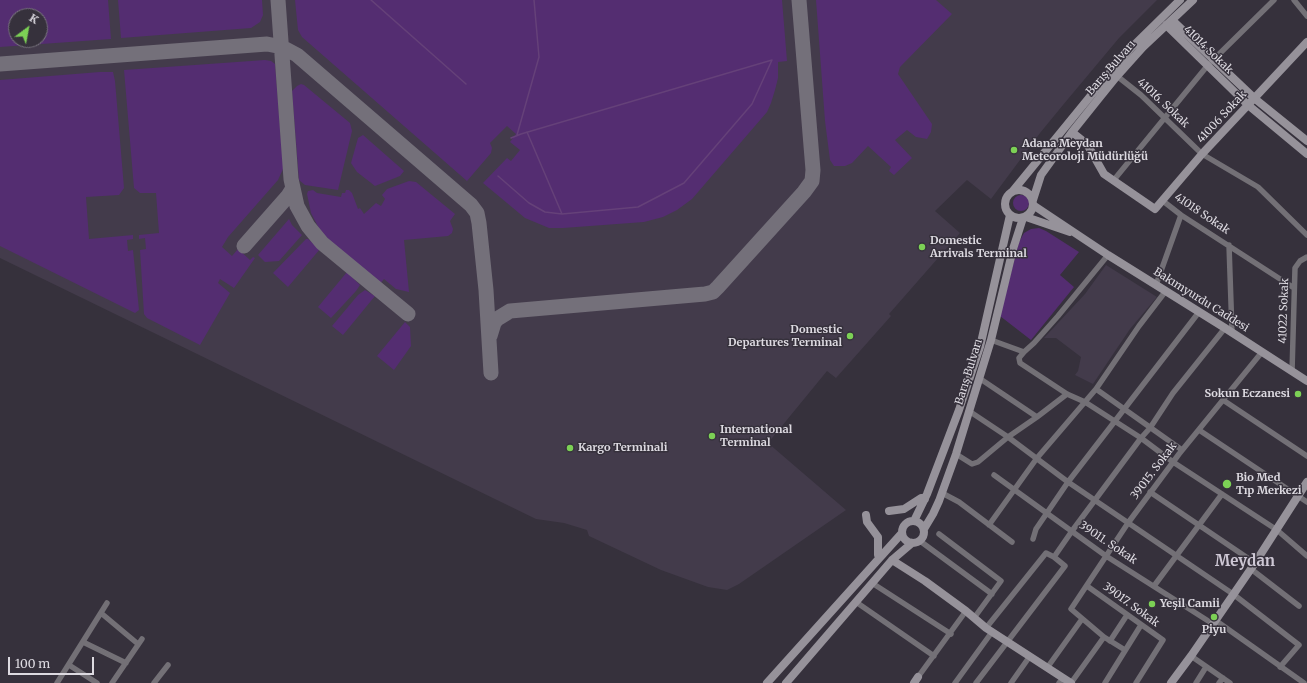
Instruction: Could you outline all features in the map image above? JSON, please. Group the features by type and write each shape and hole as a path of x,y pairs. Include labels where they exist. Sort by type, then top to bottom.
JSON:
{"main road":[{"name":"Barış Bulvarı","path":"924,529 933,514 942,493 956,454 991,340 1012,249 1025,217 1032,209 1041,175 1097,94 1132,47 1180,0"},
{"name":"Barış Bulvarı","path":"914,521 925,498 960,410 980,347 1010,215 1006,208 1005,201 1008,195 1097,94 1117,76 1143,47 1193,0"},
{"name":"41014 Sokak","path":"1163,16 1210,63 1248,105 1307,154"},
{"name":"41006 Sokak","path":"1113,181 1155,209 1202,154 1307,42"},
{"name":"41014 Sokak","path":"1210,63 1307,141"},
{"path":"1072,132 1087,144 1104,174 1113,181"},
{"path":"1012,192 1024,191 1028,193 1033,202"},
{"name":"Bakımyurdu Caddesi","path":"1033,202 1108,255 1229,330 1307,381"},
{"path":"1010,215 1016,218 1025,217"},
{"name":"Bakımyurdu Caddesi","path":"1025,217 1084,238"},
{"path":"1171,683 1253,566 1307,482"},
{"path":"889,511 902,510 911,506 921,498 925,498"},
{"path":"866,515 867,522 878,537 878,555 880,557"},
{"path":"767,683 902,533 906,524 914,521 920,523 924,529 924,536 892,560 786,683"},
{"path":"902,533 906,540 916,542"},
{"path":"892,560 925,581 989,630 1030,656 1061,680 1071,683"}],"street":[{"path":"1113,181 1210,63 1274,0"},
{"path":"1294,0 1307,16"},
{"name":"41016. Sokak","path":"1117,76 1141,95 1202,154 1258,187 1307,235"},
{"name":"41018 Sokak","path":"1163,201 1181,215 1294,288"},
{"path":"1156,285 1181,215"},
{"path":"1054,557 1140,438 1150,428 1173,393 1229,330 1229,245"},
{"path":"1108,255 1058,316 1019,358 1020,363 1067,394 1085,402 1140,438 1173,462 1276,530 1307,556"},
{"name":"41022 Sokak","path":"1292,372 1295,268 1300,261 1307,257"},
{"path":"989,525 1038,458 1096,389 1139,326 1166,292"},
{"path":"1033,539 1036,529 1068,482 1199,312"},
{"path":"991,340 1024,352"},
{"name":"39015. Sokak","path":"1082,619 1071,609 1128,523 1182,450 1262,352"},
{"path":"979,378 1037,417"},
{"path":"1096,389 1182,450"},
{"path":"956,454 972,464 978,462 1008,437 1067,394"},
{"path":"1223,400 1307,456"},
{"path":"969,411 1038,458 1068,482 1176,557 1233,594 1299,645 1280,667"},
{"path":"1199,430 1307,502"},
{"name":"39011. Sokak","path":"994,475 1106,556 1214,622 1304,683"},
{"path":"1150,492 1199,525 1253,566 1299,606"},
{"path":"942,493 959,502 1012,542"},
{"path":"1154,586 1222,494"},
{"path":"939,534 1001,581 974,618"},
{"path":"916,542 992,594"},
{"path":"955,683 989,630 1046,553 1054,557 1065,566 976,683"},
{"path":"872,583 951,634"},
{"name":"39017. Sokak","path":"1087,586 1163,640 1136,683"},
{"path":"856,602 934,656"},
{"path":"57,683 107,603"},
{"path":"916,680 951,634 966,611"},
{"path":"101,613 138,644"},
{"path":"1110,641 1127,615"},
{"path":"1047,668 1082,619 1104,637 1125,650"},
{"path":"1105,683 1141,625"},
{"path":"1071,683 1104,637"},
{"path":"112,683 142,639"},
{"path":"83,642 126,663"},
{"path":"1011,683 1030,656"},
{"path":"1191,656 1221,680 1230,683"},
{"path":"68,665 97,683"},
{"path":"154,683 168,665"},
{"path":"1196,683 1206,668"}],"shaded area":[{"path":"0,0 1157,0 1119,38 1063,105 1040,133 991,199 967,180 935,211 960,233 889,314 891,316 836,378 827,371 768,443 846,510 739,584 727,590 708,587 661,570 589,536 587,530 564,523 536,519 0,258"},
{"path":"0,0 108,0 111,39 48,44 48,8 8,8 8,46 0,47"},
{"path":"118,0 262,0 263,15 260,22 251,28 121,38"},
{"path":"295,0 782,0 787,61 778,62 778,78 767,112 692,199 677,210 663,217 644,222 549,228 525,218 483,183 507,158 511,161 520,150 510,142 516,134 507,126 490,143 492,148 491,153 467,181 302,37 298,30"},
{"path":"816,0 936,0 952,14 900,67 898,74 932,124 931,132 927,139 916,137 907,130 895,140 912,158 894,175 889,171 891,167 868,146 852,163 845,166 834,166 830,160 825,121"},
{"path":"265,60 271,61 275,64 282,160 284,162 283,169 278,180 228,237 222,247 232,256 238,249 250,260 253,257 255,258 234,288 220,279 218,283 230,293 200,345 147,318 144,314 140,250 146,249 145,238 139,239 139,235 159,233 156,193 140,193 134,188 124,70"},
{"path":"113,72 115,81 124,188 119,195 86,197 89,239 133,235 133,239 127,240 128,251 133,250 139,310 135,313 0,246 0,80"},
{"path":"301,84 350,123 352,131 338,190 305,185 299,180 292,91"},
{"path":"363,135 404,171 400,176 375,186 357,172 351,163 358,138"},
{"path":"409,181 416,182 455,214 450,221 453,229 452,233 448,236 404,240 409,292 396,289 384,279 379,285 322,234 311,213 307,194 308,191 313,190 317,193 341,197 342,193 349,190 352,193 358,209 360,208 364,214 376,203 381,206 385,199 382,195 387,189"},
{"path":"1018,195 1024,195 1029,200 1027,209 1024,211 1018,211 1013,206 1013,200"},
{"path":"289,219 292,225 302,235 279,261 265,262 258,255"},
{"path":"1039,228 1079,252 1060,275 1074,287 1031,340 1000,316 1019,242 1024,233 1031,229"},
{"path":"306,239 320,249 288,287 273,273"},
{"path":"1106,265 1157,297 1130,329 1093,384 1075,375 1078,371 1081,357 1056,338 1044,338 1085,294"},
{"path":"347,272 360,285 331,318 318,307"},
{"path":"365,290 375,296 343,335 332,326 358,295"},
{"path":"405,322 410,327 411,346 394,370 377,356"}],"waterway":[{"path":"371,0 466,84"},
{"path":"517,135 539,57 534,0"},
{"path":"511,138 772,60 752,104 684,183 638,207 562,214"},
{"path":"498,176 529,203 545,212 562,214 527,132"}],"taxiway":[{"path":"278,0 291,179 297,206 308,226 322,243 408,314"},
{"path":"490,336 494,323 497,319 510,311 705,294 713,292 718,287 804,192 812,181 813,170 799,0"},
{"path":"0,64 267,44 282,47 297,55 471,205 477,213 486,290 491,373"},
{"path":"244,246 288,196 293,188"}],"place":[{"name":"Adana Meydan Meteoroloji Müdürlüğü","path":"1014,150"},
{"name":"Domestic Arrivals Terminal","path":"922,247"},
{"name":"Domestic Departures Terminal","path":"850,336"},
{"name":"Sokun Eczanesi","path":"1298,394"},
{"name":"International Terminal","path":"712,436"},
{"name":"Kargo Terminali","path":"570,448"},
{"name":"Bio Med Tıp Merkezi","path":"1227,484"},
{"name":"Yeşil Camii","path":"1152,604"},
{"name":"Piyu","path":"1214,617"}],"district":[{"name":"Meydan","path":"1245,562"}]}
